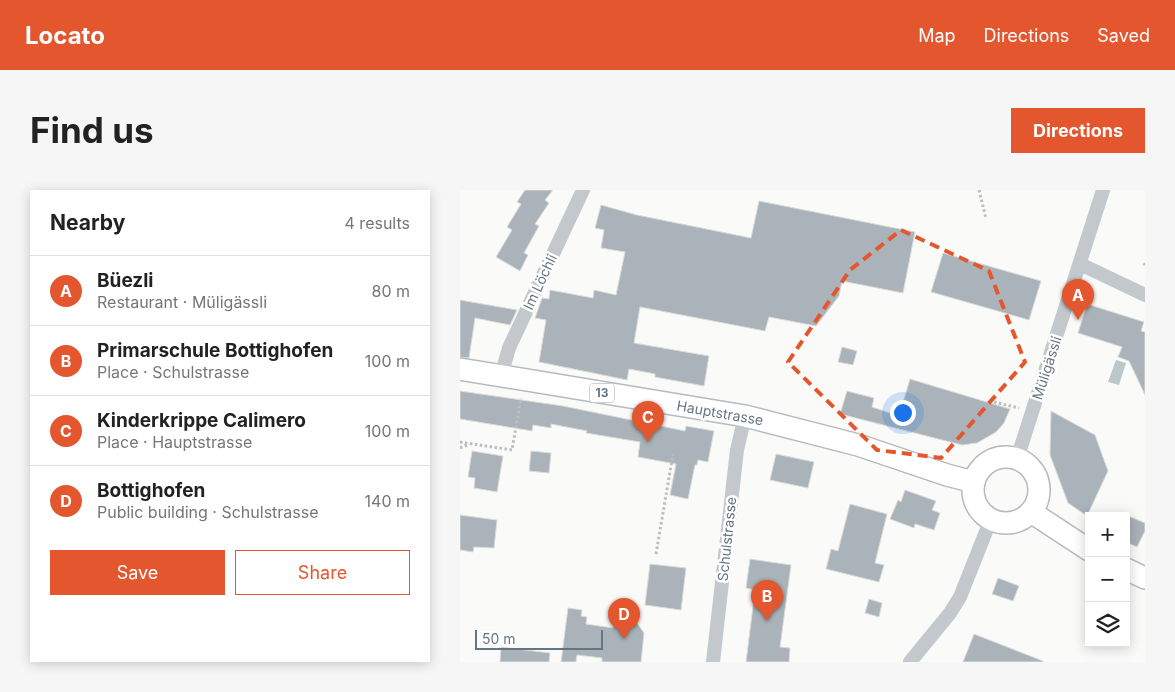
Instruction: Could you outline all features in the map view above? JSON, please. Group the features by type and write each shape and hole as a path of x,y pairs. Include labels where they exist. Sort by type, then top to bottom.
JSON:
{"main road":[{"name":"Hauptstrasse","path":"460,369 744,416 858,445 947,475 974,482"},
{"path":"995,459 1017,459 1034,472 1038,482 1036,503 1031,512 1024,517 1008,523 991,519 984,514 974,500 974,482 986,464 995,459"},
{"path":"1031,512 1085,547"},
{"path":"1130,571 1145,578"}],"street":[{"name":"Im Löchli","path":"502,376 509,348 583,190"},
{"name":"Müligässli","path":"1017,459 1103,190"},
{"path":"1080,264 1145,295"},
{"name":"Schulstrasse","path":"712,662 737,450 744,416"},
{"path":"910,662 950,613 960,597 991,519"}],"path":[{"path":"979,190 986,219"},
{"path":"460,442 512,450 521,398 514,397"},
{"path":"994,402 1013,406"},
{"path":"460,448 471,444"},
{"path":"656,554 673,454"}],"highlighted area":[{"path":"901,230 989,271 1025,362 941,458 877,450 788,362 850,270"}],"shaded area":[{"path":"1116,360 1126,363 1119,385 1108,382"}],"building":[{"path":"525,190 553,190 545,200 549,203 535,224 539,226 524,253 528,255 520,271 496,257 512,230 507,227 521,204 517,202"},
{"path":"759,201 915,232 903,293 842,281 839,296 816,326 769,317 765,331 640,307 634,343 709,356 704,386 655,377 655,374 629,369 627,380 539,362 546,320 535,318 542,298 549,299 550,290 593,298 594,290 616,295 625,252 601,248 604,230 595,228 601,205 637,215 751,238"},
{"path":"943,253 1041,281 1029,320 931,292"},
{"path":"460,300 517,310 510,325 475,318 469,358 460,357"},
{"path":"1087,304 1144,322 1141,331 1145,332 1145,395 1129,361 1118,357 1122,347 1078,333"},
{"path":"842,347 857,351 853,365 838,362"},
{"path":"910,379 1010,409 1004,423 996,432 977,443 962,445 840,414 847,391 874,398 872,407 899,416"},
{"path":"460,391 563,406 685,431 686,426 714,431 708,462 698,460 697,465 695,465 688,499 670,495 676,464 638,457 640,442 586,433 587,431 551,424 551,428 533,425 532,431 460,419"},
{"path":"1051,411 1095,435 1108,471 1089,512 1085,512 1085,515 1068,503 1050,455"},
{"path":"472,451 503,456 497,492 474,488 475,478 468,477"},
{"path":"531,451 551,453 549,473 529,471"},
{"path":"776,454 814,462 808,488 770,480"},
{"path":"905,490 936,501 932,510 940,513 934,530 915,524 914,528 890,519 898,500 901,502"},
{"path":"850,504 887,514 875,563 884,565 879,582 826,569 831,549 838,551"},
{"path":"460,515 497,520 494,548 474,547 473,552 460,550"},
{"path":"1130,517 1145,523 1145,531 1137,547 1130,544"},
{"path":"750,559 791,565 780,647 790,648 789,662 746,662 755,590 746,588"},
{"path":"650,564 686,568 681,610 645,605"},
{"path":"998,578 1019,586 1013,601 992,594"},
{"path":"869,599 882,603 879,617 865,613"},
{"path":"568,608 582,610 581,616 587,617 586,624 613,628 614,614 625,616 630,613 644,633 641,662 602,662 602,658 577,655 576,662 561,662"},
{"path":"974,634 1043,661 1043,662 963,662"},
{"path":"501,647 550,653 549,662 500,662"}],"place":[{"name":"Büezli","path":"1078,320"},
{"name":"Kinderkrippe Calimero","path":"648,442"},
{"name":"Primarschule Bottighofen","path":"767,621"},
{"name":"Bottighofen","path":"624,639"}]}
